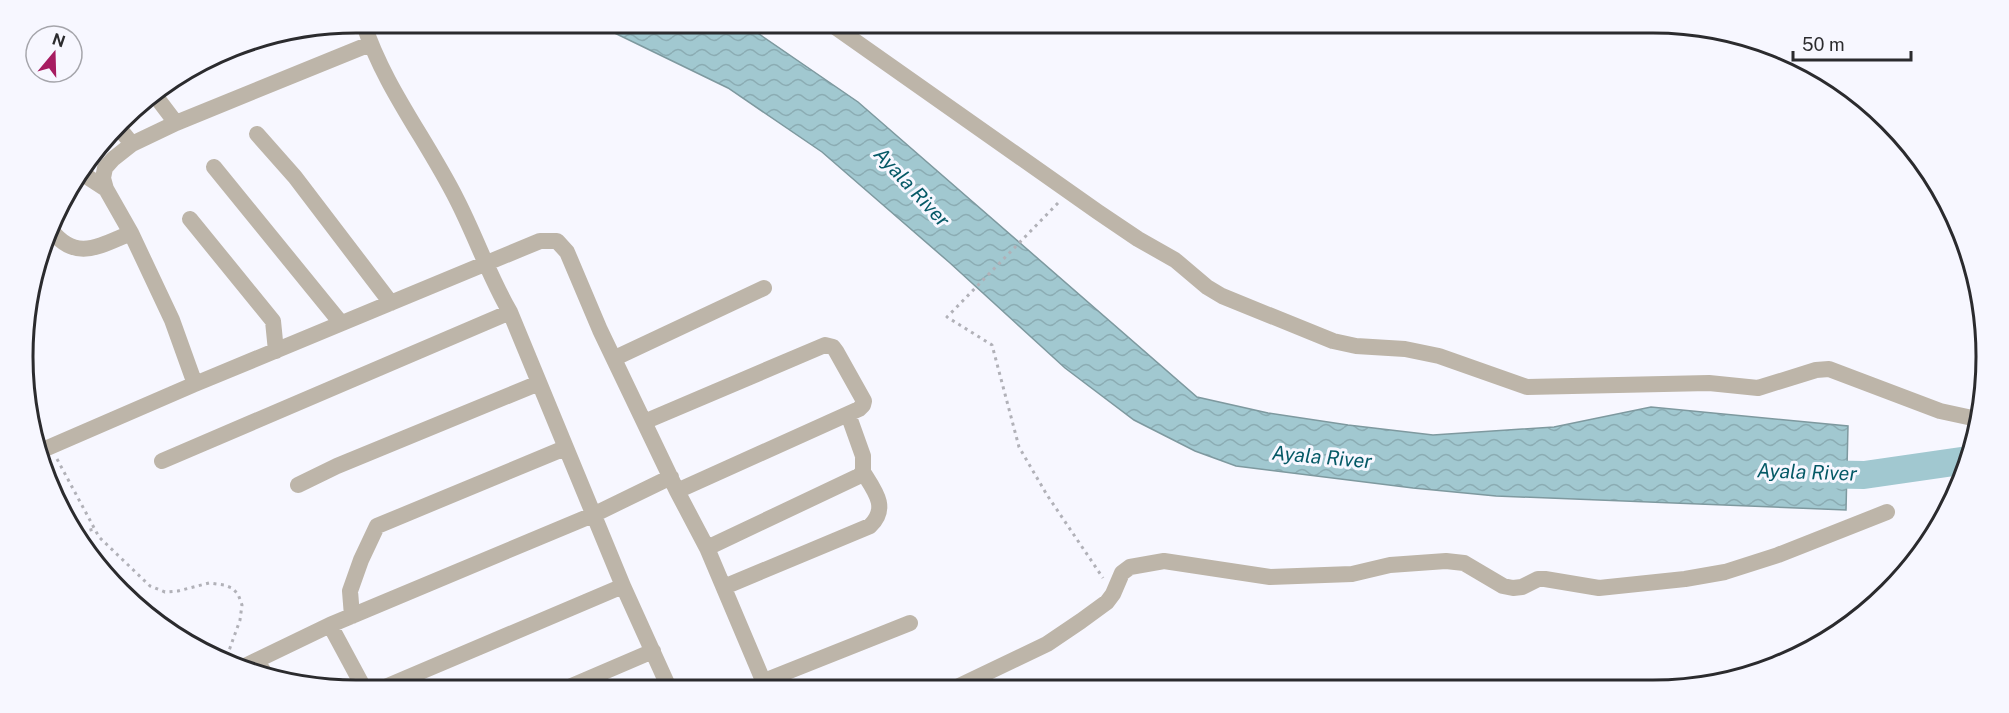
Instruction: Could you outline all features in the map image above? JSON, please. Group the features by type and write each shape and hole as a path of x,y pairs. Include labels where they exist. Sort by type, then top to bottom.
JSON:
{"street":[{"path":"366,33 391,87 457,200 510,312 623,586 666,680"},
{"path":"843,33 993,140 1138,239 1175,260 1207,287 1222,296 1333,341 1356,346 1405,349 1429,354 1459,362 1527,387 1709,383 1758,388 1816,370 1829,369 1940,411 1970,418"},
{"path":"195,384 172,320 131,233 106,189 103,178 105,168 132,144 176,123 370,44"},
{"path":"159,101 176,123"},
{"path":"123,133 132,144"},
{"path":"257,134 295,177 391,303"},
{"path":"214,167 340,323"},
{"path":"88,177 106,189"},
{"path":"190,219 273,321 276,351"},
{"path":"56,237 68,246 80,250 94,248 131,233"},
{"path":"47,449 195,384 540,241 557,241 567,252 644,422 707,548 763,680"},
{"path":"615,358 764,288"},
{"path":"162,461 510,312"},
{"path":"252,663 330,625 595,514 848,414 861,407 864,401 836,351 833,347 825,345 644,422"},
{"path":"298,485 337,466 539,383"},
{"path":"724,587 870,526 878,519 881,510 863,472 863,456 848,414"},
{"path":"352,616 350,591 361,560 378,526 565,448"},
{"path":"707,548 859,476 863,472"},
{"path":"972,680 1047,644 1107,602 1122,573 1130,567 1164,561 1270,577 1352,574 1390,565 1446,561 1464,563 1503,585 1513,588 1522,587 1538,579 1545,579 1599,588 1648,584 1725,572 1778,555 1887,512"},
{"path":"402,680 623,586"},
{"path":"777,680 910,623"},
{"path":"330,625 360,680"},
{"path":"585,680 653,651"}],"path":[{"path":"1070,191 947,317 992,345 1019,447 1047,495 1113,594"},
{"path":"49,456 99,537 150,586 165,592 208,583 232,588 238,594 242,605 240,620 228,653"},
{"path":"85,531 94,529"}],"water":[{"path":"615,33 758,33 858,102 1197,397 1268,413 1433,435 1554,427 1651,407 1848,426 1846,510 1496,496 1236,466 1195,451 1134,420 1065,368 950,263 822,152 728,88"}],"waterway":[{"name":"Ayala River","path":"1809,474 1864,475 1958,461"}]}
